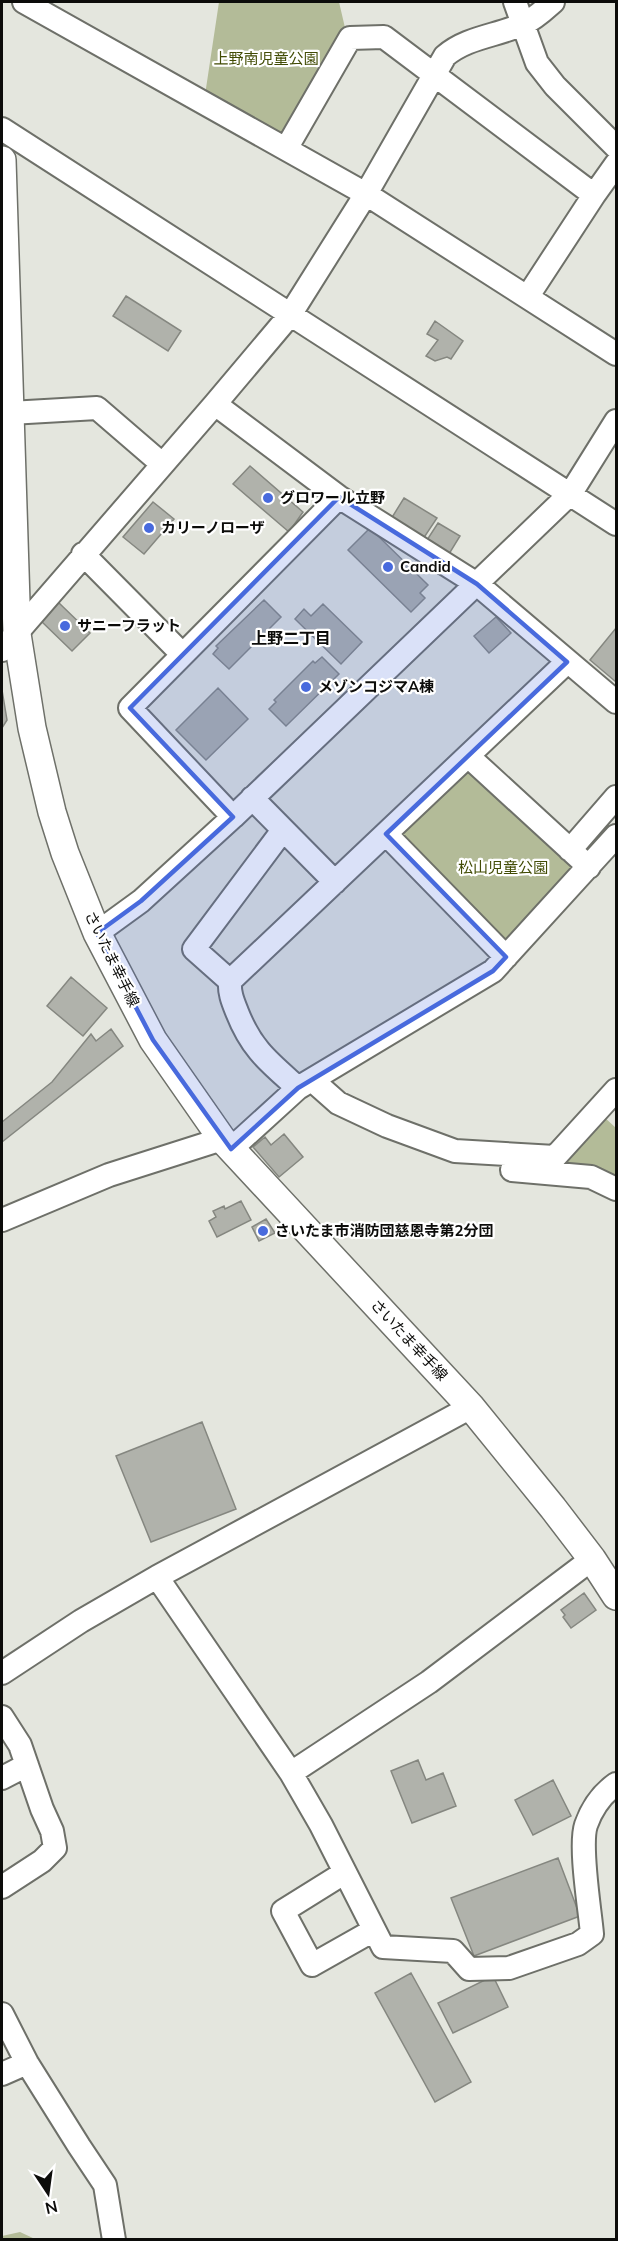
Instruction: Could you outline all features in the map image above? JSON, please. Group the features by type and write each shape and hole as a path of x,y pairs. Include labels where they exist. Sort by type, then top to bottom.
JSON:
{"main road":[{"name":"さいたま幸手線","path":"2,160 10,413 7,509 9,642 52,812 72,872 97,933 153,1040 226,1144 471,1407 604,1565 616,1596"}],"street":[{"path":"24,2 366,194 616,354"},
{"path":"515,2 537,63 555,86 616,147"},
{"path":"9,642 83,554 216,404 290,315 366,194 445,56 457,46 523,24 542,13 553,2"},
{"path":"286,149 350,38 384,37 594,195"},
{"path":"2,129 616,524"},
{"path":"528,296 616,164"},
{"path":"216,404 339,497 477,584 616,702"},
{"path":"10,413 97,408 162,464"},
{"path":"97,933 141,901 233,817 571,493 616,421"},
{"path":"233,817 130,708 339,497"},
{"path":"83,554 182,654"},
{"path":"567,662 230,981 229,991 246,1034 255,1048 305,1084 338,1103 387,1126 456,1151 555,1157 616,1090"},
{"path":"468,756 589,867"},
{"path":"570,850 616,797"},
{"path":"252,798 335,882"},
{"path":"230,981 194,949 283,830"},
{"path":"386,834 506,957"},
{"path":"2,1220 109,1175 226,1144 305,1084 493,971 616,836"},
{"path":"387,1126 412,1149 453,1164 591,1177 616,1189"},
{"path":"2,1673 81,1621 157,1577 471,1407"},
{"path":"291,1773 604,1565"},
{"path":"157,1577 291,1773 321,1825 383,1947 453,1951 469,1969 509,1968 578,1944 592,1934 584,1845 586,1826 602,1794 616,1784"},
{"path":"2,1717 21,1745 52,1832 55,1848 42,1861 2,1887"},
{"path":"2,1778 27,1765"},
{"path":"344,1873 283,1911 312,1965 374,1930"},
{"path":"2,2014 27,2063 105,2185 114,2240"},
{"path":"2,2074 27,2063"}],"highlighted area":[{"path":"339,497 477,584 567,662 386,834 506,957 493,971 298,1088 231,1149 153,1040 97,933 141,901 233,817 130,708"}],"green space":[{"name":"上野南児童公園","path":"219,2 339,2 346,32 285,135 278,137 205,95"},
{"name":"松山児童公園","path":"472,768 576,868 512,939 502,942 401,840 401,832"},
{"path":"604,1117 616,1128 616,1182 555,1164"},
{"path":"20,2232 35,2239 2,2239 2,2236"}],"building":[{"path":"126,296 181,331 168,351 113,316"},
{"path":"435,321 463,341 451,359 447,357 435,361 426,356 438,340 427,334"},
{"name":"グロワール立野","path":"250,466 303,512 289,532 233,484"},
{"path":"404,498 437,518 423,539 391,519"},
{"name":"カリーノローザ","path":"153,502 174,519 144,554 123,537"},
{"path":"438,523 460,536 449,554 427,540"},
{"name":"Candid","path":"370,528 428,585 420,593 425,598 411,612 348,550"},
{"path":"264,600 281,617 229,669 213,654 218,648 216,646"},
{"name":"サニーフラット","path":"58,602 90,633 72,651 40,620"},
{"path":"323,604 362,642 341,664 295,619 304,609 311,616"},
{"path":"496,617 511,633 489,653 474,636"},
{"path":"616,628 616,682 590,660"},
{"name":"メゾンコジマA棟","path":"322,657 339,674 286,726 269,709 276,702 274,700 313,661 315,663"},
{"path":"218,688 248,719 206,760 176,730"},
{"path":"2,690 7,720 2,728"},
{"path":"71,977 107,1008 83,1036 47,1006"},
{"path":"111,1029 123,1046 2,1142 2,1122 52,1082 91,1034 96,1041"},
{"path":"284,1134 303,1157 279,1177 253,1147 265,1137 271,1145"},
{"path":"241,1201 251,1220 217,1237 209,1221 216,1217 213,1211 224,1206 225,1209"},
{"path":"266,1219 275,1233 259,1241 252,1227"},
{"path":"202,1422 236,1509 151,1542 116,1456"},
{"path":"584,1593 596,1610 571,1628 561,1610"},
{"path":"418,1760 426,1780 443,1773 456,1806 412,1823 391,1771"},
{"path":"553,1780 571,1816 533,1835 515,1800"},
{"path":"558,1858 580,1916 474,1956 451,1898"},
{"path":"411,1973 471,2082 435,2102 375,1993"},
{"path":"493,1976 508,2007 453,2033 438,2003"}],"place":[{"name":"グロワール立野","path":"268,498"},
{"name":"カリーノローザ","path":"149,528"},
{"name":"Candid","path":"388,567"},
{"name":"サニーフラット","path":"65,626"},
{"name":"メゾンコジマA棟","path":"306,687"},
{"name":"さいたま市消防団慈恩寺第2分団","path":"263,1231"}],"district":[{"name":"上野二丁目","path":"291,638"}]}
